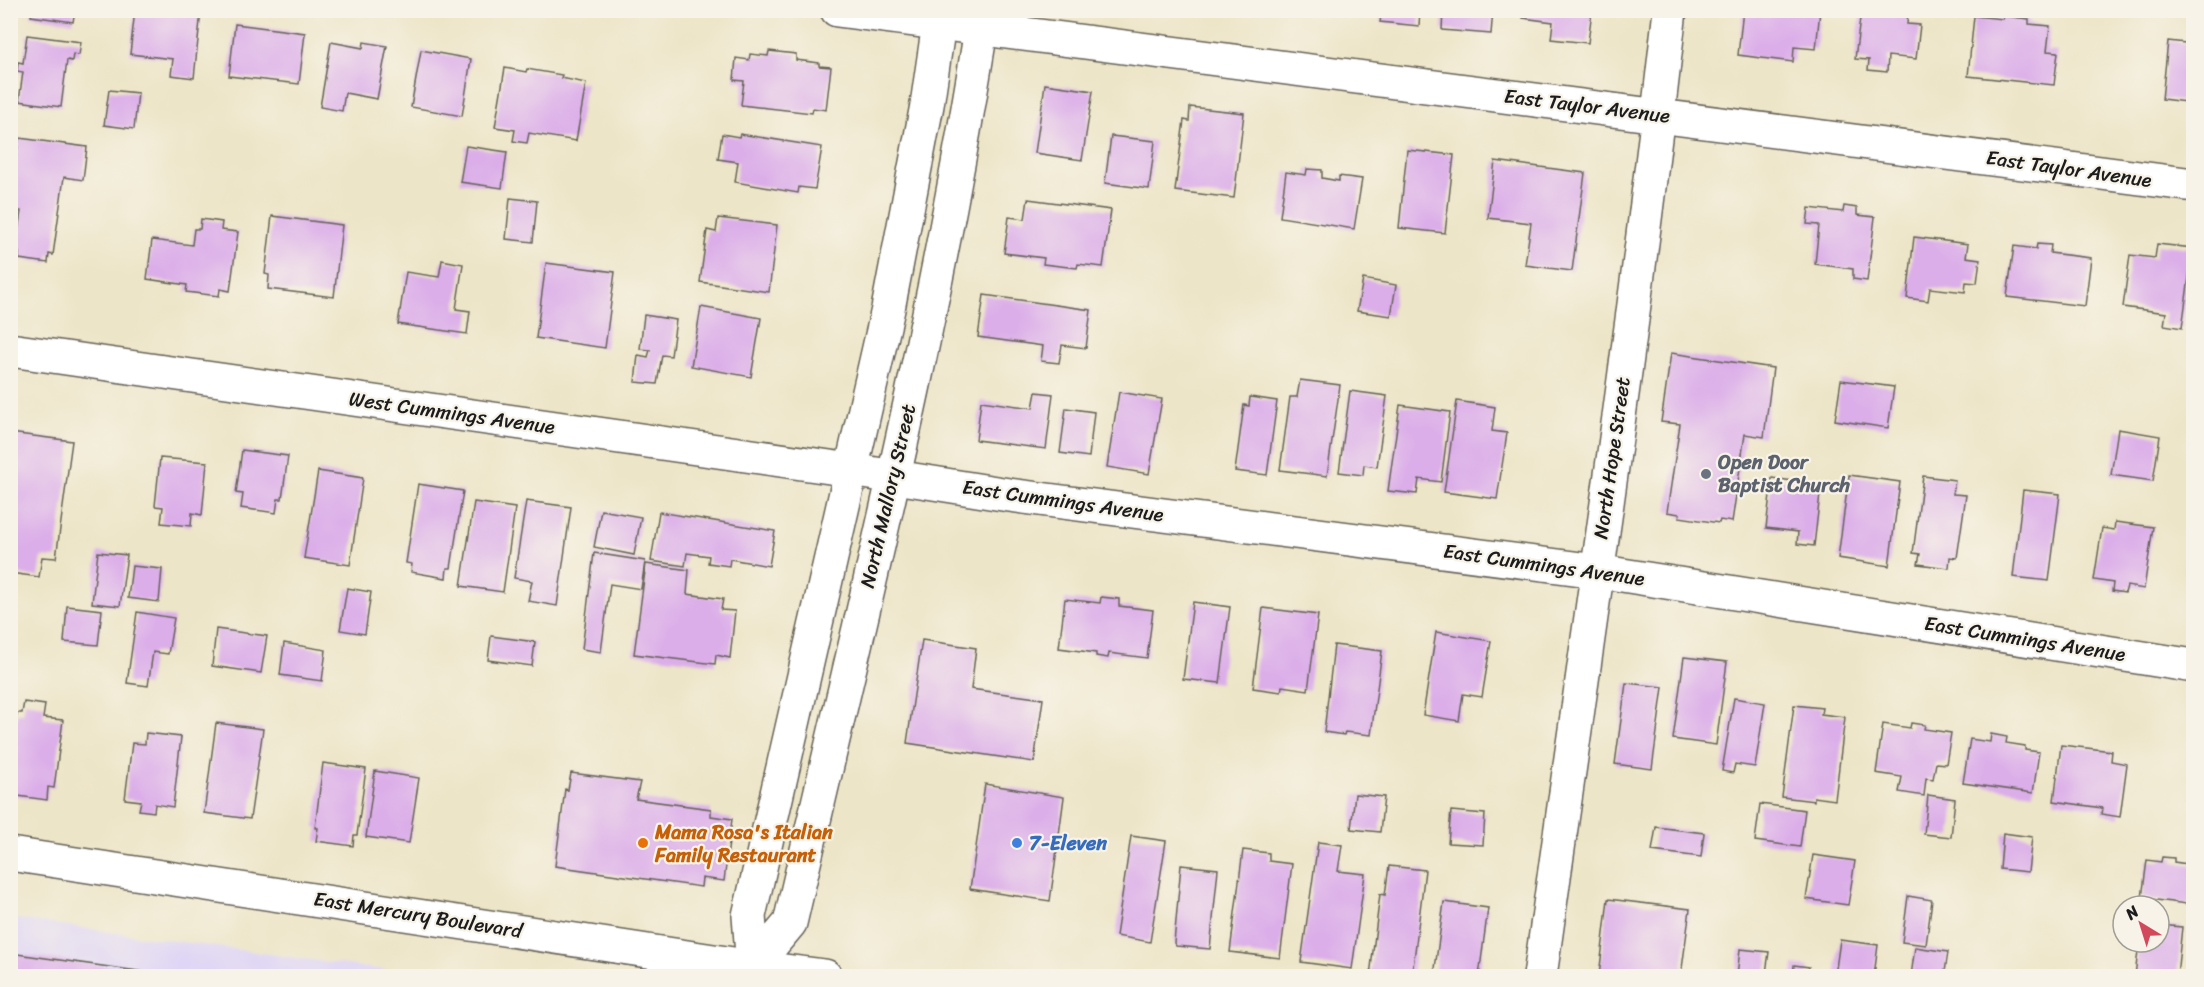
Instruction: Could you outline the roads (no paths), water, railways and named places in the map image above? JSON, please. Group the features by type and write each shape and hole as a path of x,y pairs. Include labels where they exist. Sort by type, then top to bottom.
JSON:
{"street":[{"name":"East Taylor Avenue","path":"837,10 982,20 1658,115 2193,185"},
{"name":"North Hope Street","path":"1540,976 1597,571 1670,10"},
{"name":"North Mallory Street","path":"752,972 749,916 888,309 927,105 940,17"},
{"name":"North Mallory Street","path":"752,972 790,923 893,477 938,267 982,20"},
{"name":"West Cummings Avenue","path":"10,350 893,477"},
{"name":"East Cummings Avenue","path":"893,477 1021,496 1597,571 2193,666"},
{"name":"East Mercury Boulevard","path":"10,854 752,972 825,976"}],"place":[{"name":"Open Door Baptist Church","path":"1706,474"},
{"name":"Mama Rosa's Italian Family Restaurant","path":"643,843"},
{"name":"7-Eleven","path":"1017,843"}]}
